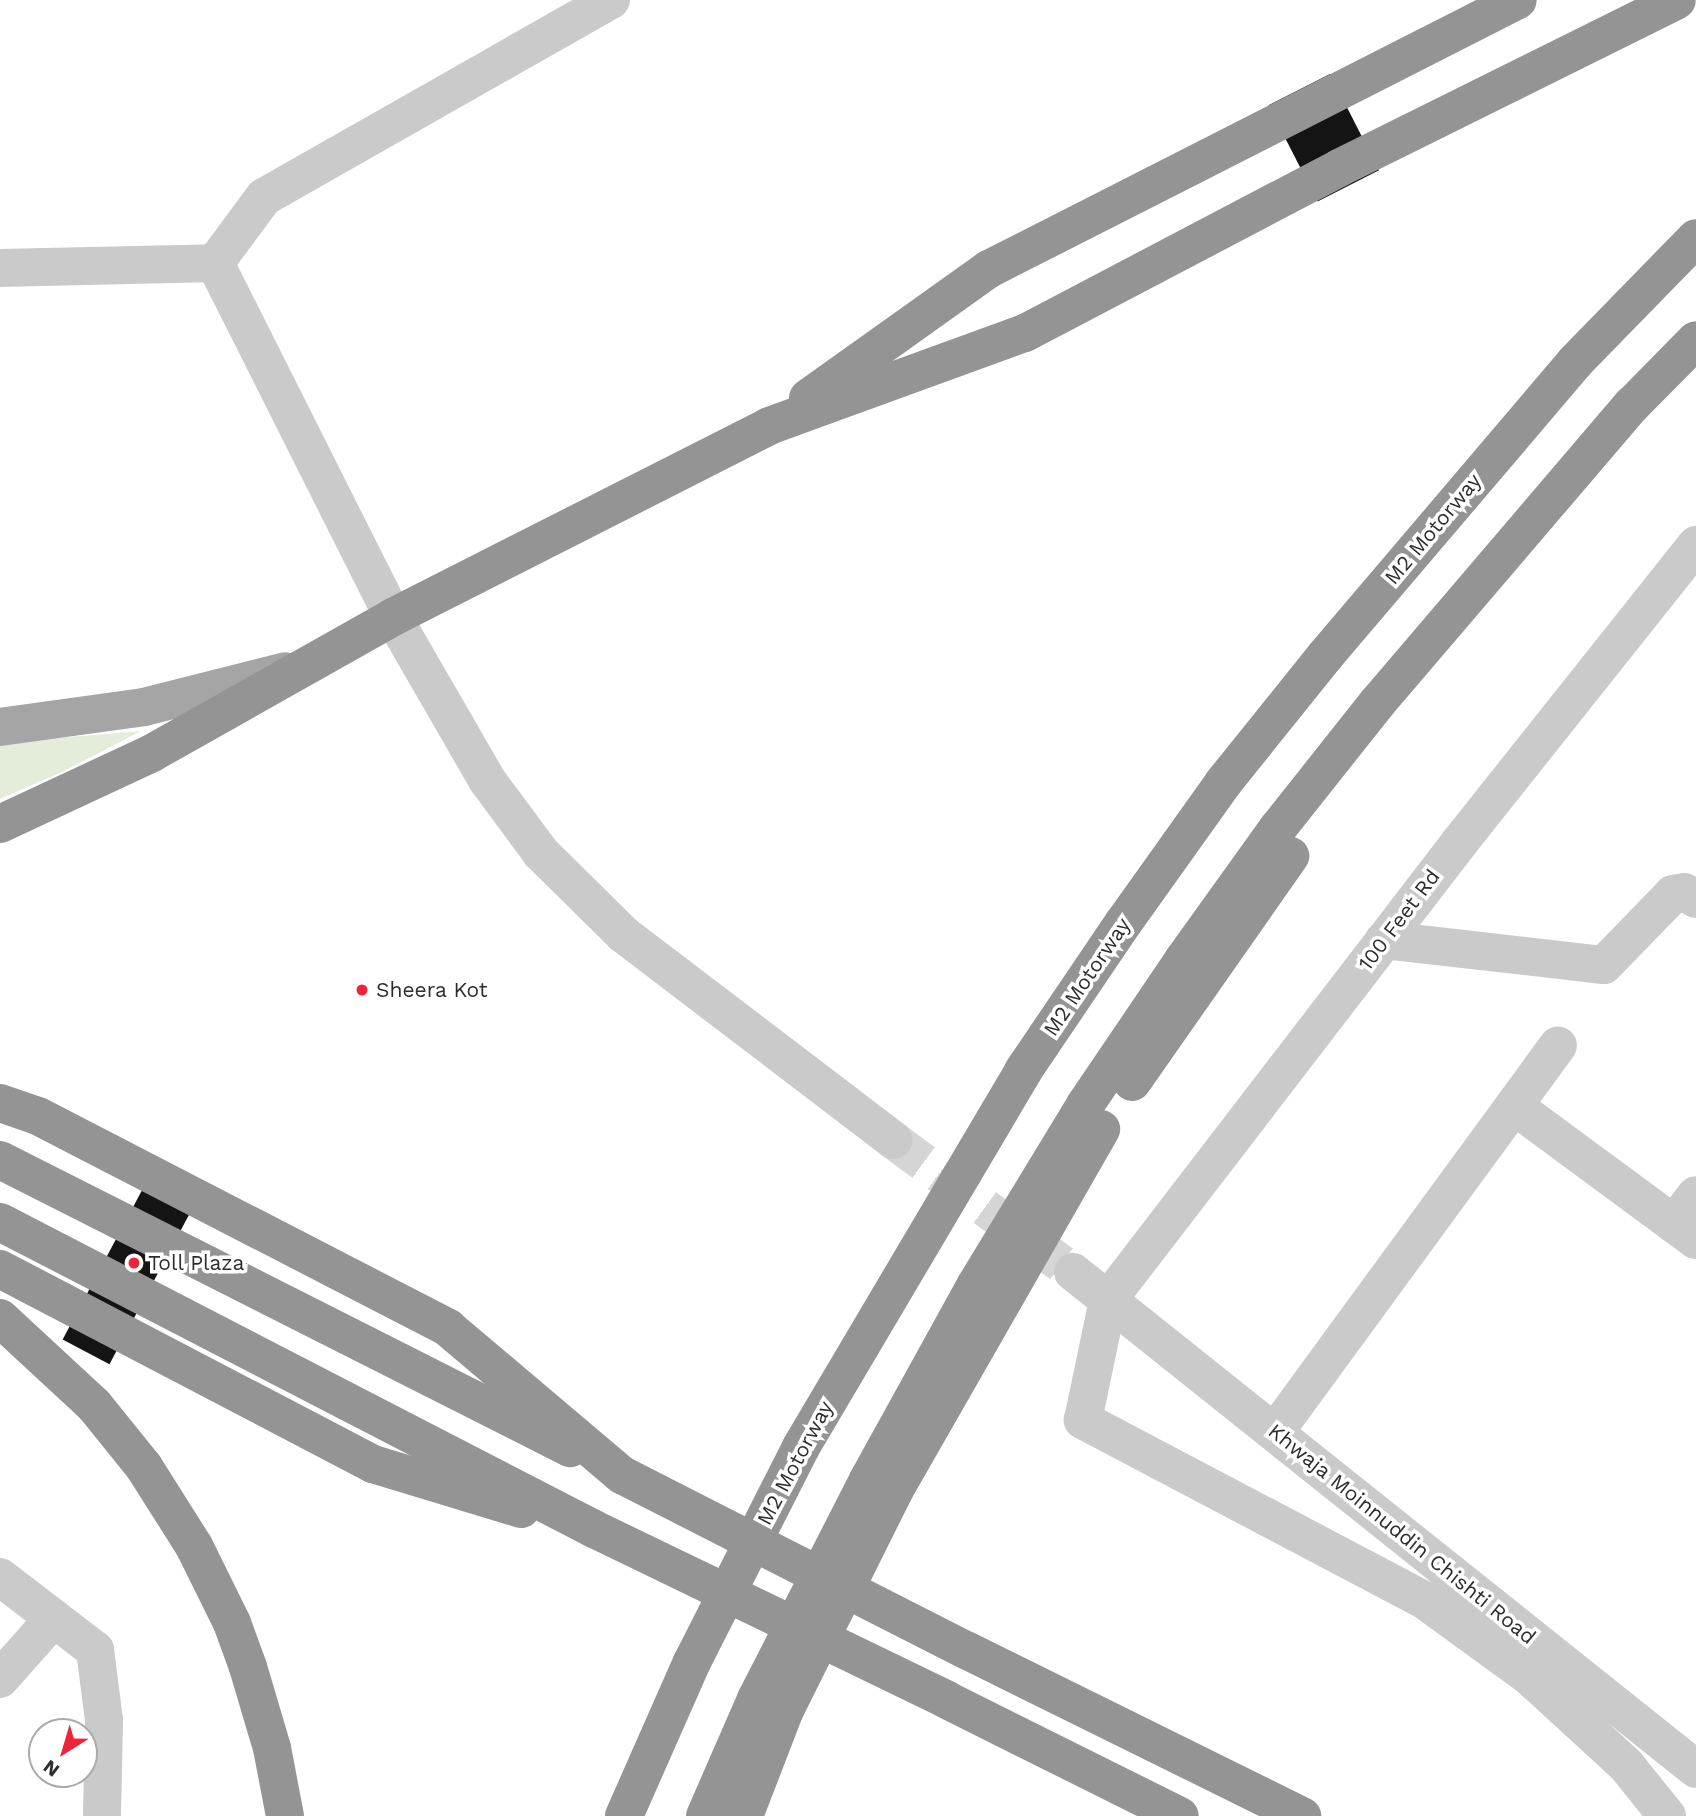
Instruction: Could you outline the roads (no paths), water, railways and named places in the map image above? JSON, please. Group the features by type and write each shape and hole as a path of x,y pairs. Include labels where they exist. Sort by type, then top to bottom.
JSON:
{"highway":[{"path":"769,426 989,269 1518,0"},
{"path":"0,824 152,753 299,667 393,617 769,426 1025,333 1339,167 1678,0"},
{"name":"M2 Motorway","path":"624,1816 692,1662 801,1447 920,1239 1023,1071 1108,945 1223,783 1325,656 1575,362 1696,238"},
{"path":"705,1816 756,1699 881,1455 982,1275 1161,993 1278,828 1378,702 1632,405 1696,340"},
{"path":"744,1816 785,1710 894,1491 1111,1113 1301,840 1397,717 1696,372"},
{"path":"0,1103 37,1116 448,1328 622,1475"},
{"path":"0,1160 968,1651 1302,1816"},
{"path":"0,1222 594,1529 1180,1816"},
{"path":"0,1269 373,1464 594,1529"},
{"path":"0,1318 94,1405 144,1468 194,1546 232,1623 252,1680 285,1816"}],"main road":[{"path":"0,727 144,708 299,667"}],"street":[{"path":"215,263 264,197 611,0"},
{"path":"0,268 215,263"},
{"path":"215,263 393,617 487,780 541,853 623,934 892,1140"},
{"name":"100 Feet Rd","path":"1108,1300 1384,940 1696,545"},
{"path":"1384,940 1604,965 1674,894 1684,892 1696,899"},
{"path":"1275,1432 1558,1046"},
{"path":"1514,1106 1689,1220"},
{"name":"Khwaja Moinnuddin Chishti Road","path":"1073,1272 1696,1769"},
{"path":"1108,1300 1083,1420 1424,1600 1530,1677 1626,1765 1667,1816"},
{"path":"0,1577 95,1650 104,1720 102,1816"},
{"path":"0,1679 54,1618"}],"tunnel":[{"path":"893,1140 1073,1272"}],"place":[{"name":"Sheera Kot","path":"362,990"},
{"name":"Toll Plaza","path":"134,1263"}]}
